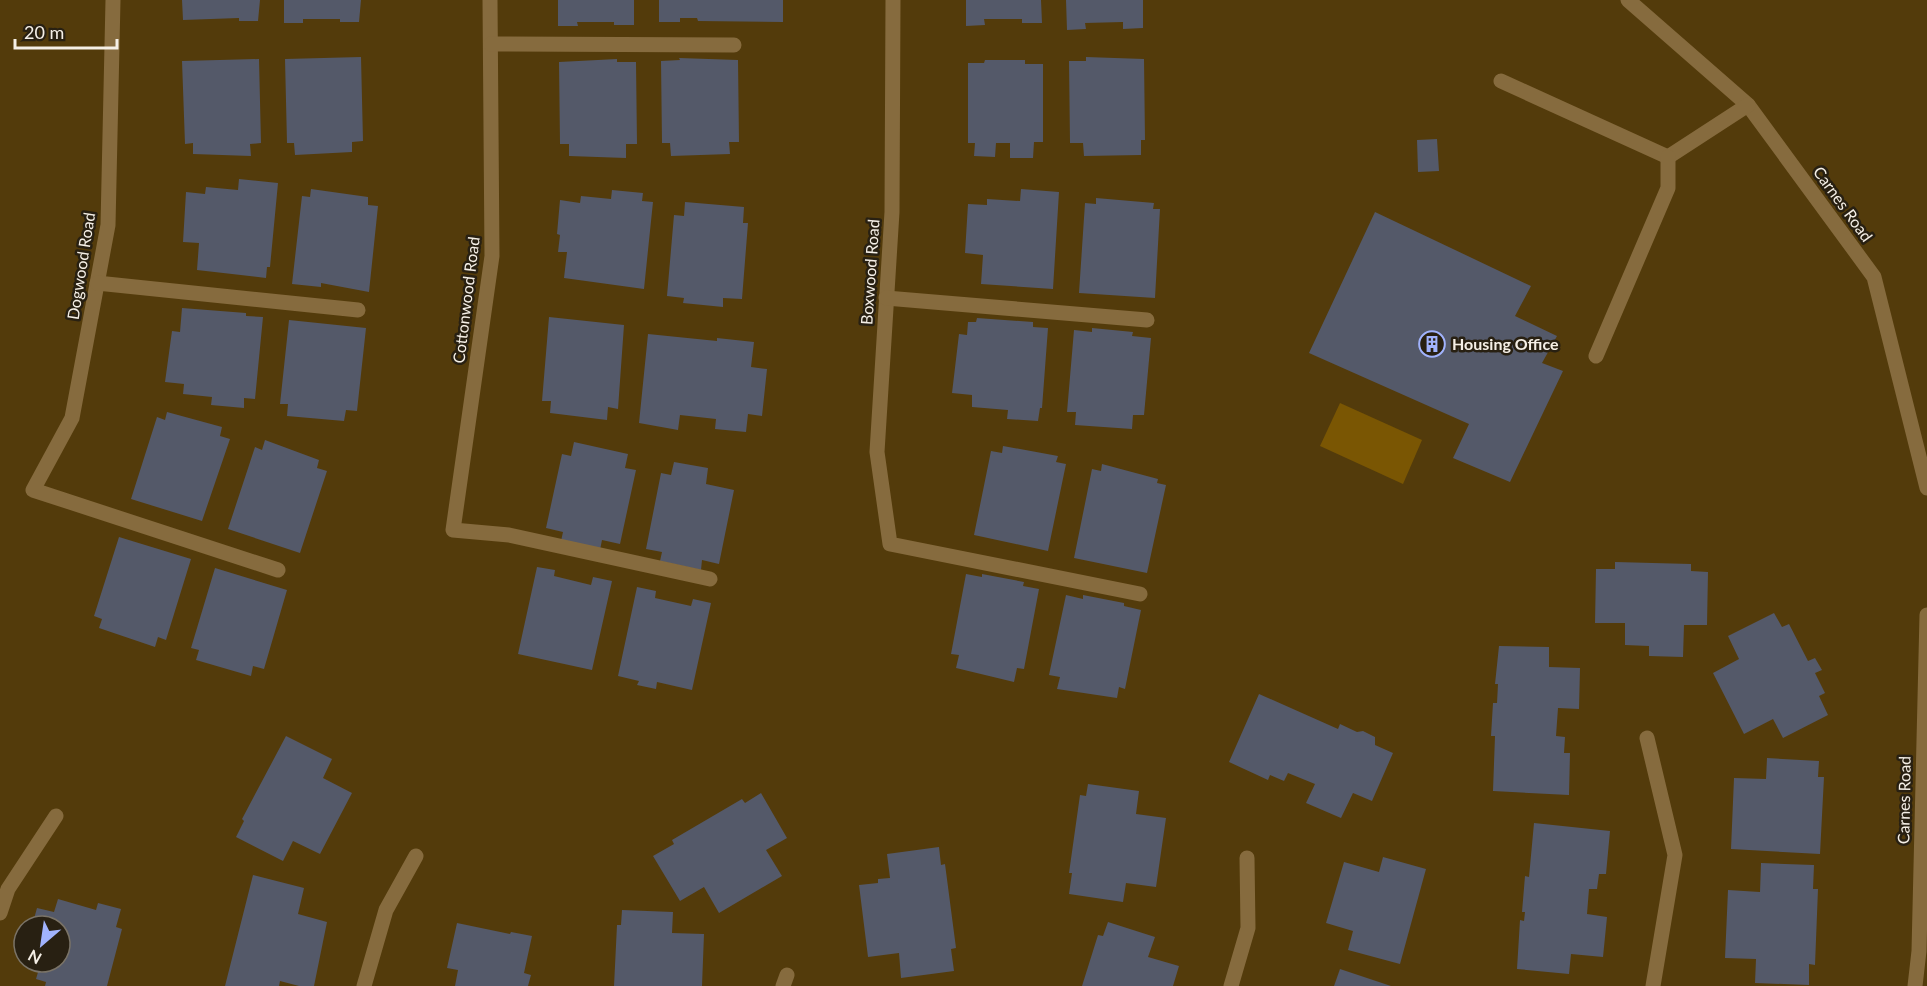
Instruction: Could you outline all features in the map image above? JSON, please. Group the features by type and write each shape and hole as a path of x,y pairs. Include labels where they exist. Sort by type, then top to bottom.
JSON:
{"street":[{"name":"Dogwood Road","path":"113,0 108,225 72,418 33,490 278,570"},
{"name":"Cottonwood Road","path":"490,0 492,256 453,530 509,535 710,579"},
{"name":"Boxwood Road","path":"893,0 892,212 877,452 890,544 1140,594"},
{"name":"Carnes Road","path":"1628,0 1748,105 1874,277 1927,488"},
{"path":"491,44 734,45"},
{"path":"1501,81 1668,157"},
{"path":"1668,157 1748,105"},
{"path":"1596,356 1668,188 1668,157"},
{"path":"97,283 358,310"},
{"path":"886,298 1147,320"},
{"name":"Carnes Road","path":"1914,986 1919,951 1927,615"},
{"path":"1647,738 1675,855 1653,986"},
{"path":"0,913 8,889 56,816"},
{"path":"364,986 386,910 416,856"},
{"path":"1231,986 1248,927 1247,858"}],"shaded area":[{"path":"0,0 1927,0 1927,986 0,986"},
{"path":"1340,403 1422,440 1403,484 1320,446"}],"building":[{"path":"182,0 260,0 258,21 239,21 239,18 183,20"},
{"path":"284,0 361,0 359,22 340,22 340,19 303,19 303,23 284,23"},
{"path":"558,0 634,0 634,25 614,25 614,22 577,22 578,26 558,26"},
{"path":"659,0 783,0 783,22 698,21 697,18 680,18 680,22 659,22"},
{"path":"966,0 1041,0 1042,23 1022,23 1022,19 984,19 985,25 966,26"},
{"path":"1066,0 1143,0 1143,28 1123,29 1123,22 1085,23 1086,29 1067,30"},
{"path":"361,57 363,141 352,142 352,152 295,155 294,143 287,143 285,59"},
{"path":"1086,57 1144,59 1145,140 1141,140 1141,155 1084,156 1083,143 1070,143 1069,61 1086,61"},
{"path":"679,58 738,60 739,142 729,142 730,154 671,156 670,143 662,143 661,61 680,60"},
{"path":"259,59 261,143 250,144 251,156 193,154 193,143 185,144 182,61"},
{"path":"617,59 617,62 636,62 637,144 626,144 626,158 569,156 569,144 560,144 559,62"},
{"path":"985,60 1025,60 1025,64 1043,64 1043,142 1034,142 1033,158 1010,158 1010,143 996,143 995,157 974,156 975,143 968,143 968,63 984,63"},
{"path":"1437,139 1439,171 1418,172 1417,140"},
{"path":"239,179 278,183 270,267 267,267 266,278 197,270 199,243 183,242 186,192 205,194 206,187 238,190"},
{"path":"311,189 368,197 368,205 378,206 369,292 321,283 321,287 292,284 302,196 310,197"},
{"path":"1021,189 1059,192 1053,289 981,284 983,255 965,253 968,204 987,205 987,199 1020,201"},
{"path":"612,190 643,193 642,201 653,202 644,289 564,278 567,252 558,252 560,235 557,234 560,200 580,203 581,196 611,199"},
{"path":"1096,198 1154,203 1153,209 1160,209 1155,298 1079,293 1085,203 1096,204"},
{"path":"685,202 744,207 743,223 748,223 742,299 723,298 723,307 683,303 684,298 667,296 674,215 684,216"},
{"name":"Housing Office","path":"1375,212 1531,286 1515,316 1557,336 1542,363 1563,371 1510,482 1453,458 1469,424 1309,353"},
{"path":"182,308 246,313 246,316 263,317 255,399 244,398 244,408 211,405 212,397 183,394 184,384 165,382 172,331 180,332"},
{"path":"549,317 624,325 618,409 608,407 607,420 550,413 551,401 542,401"},
{"path":"977,318 1033,322 1033,327 1048,328 1042,408 1040,408 1038,421 1007,419 1008,410 972,407 972,395 952,393 959,334 967,335 968,322 976,322"},
{"path":"289,320 366,328 357,411 346,410 344,421 287,416 288,404 280,404"},
{"path":"1092,328 1133,332 1132,336 1151,338 1144,415 1133,415 1132,429 1075,425 1076,412 1067,412 1074,330 1092,332"},
{"path":"648,334 754,342 751,367 767,369 762,416 748,414 746,432 715,429 716,419 680,415 678,430 639,423"},
{"path":"167,412 222,427 220,436 230,439 202,521 131,499 157,417 165,420"},
{"path":"265,440 319,460 317,468 327,471 300,553 228,529 255,447 262,450"},
{"path":"574,442 628,454 625,468 636,470 620,544 602,540 600,550 561,541 563,532 546,528 562,454 571,456"},
{"path":"1003,446 1058,456 1056,462 1066,464 1048,551 974,535 991,451 1002,453"},
{"path":"674,462 708,468 706,484 734,490 719,564 702,560 701,570 660,561 662,552 646,549 661,473 671,475"},
{"path":"1102,464 1158,479 1157,483 1166,485 1147,573 1074,558 1092,469 1101,471"},
{"path":"119,537 191,559 166,640 158,637 155,647 99,628 102,619 94,616"},
{"path":"1615,562 1691,564 1691,571 1708,572 1707,625 1684,625 1683,657 1649,656 1649,646 1625,645 1625,623 1595,623 1596,569 1615,569"},
{"path":"537,567 555,570 554,576 591,585 593,577 612,581 592,670 518,654"},
{"path":"215,568 287,590 264,669 253,666 251,676 196,660 199,650 191,648"},
{"path":"966,574 982,577 982,574 1024,582 1023,586 1039,589 1024,669 1017,668 1014,682 956,668 959,655 951,654"},
{"path":"637,587 656,591 655,598 691,606 693,599 711,603 692,690 657,682 656,689 637,685 639,681 618,676"},
{"path":"1066,595 1083,599 1083,595 1124,603 1124,606 1141,610 1125,689 1119,687 1117,698 1057,689 1060,677 1049,675"},
{"path":"1774,613 1782,627 1789,624 1808,661 1815,658 1822,670 1815,673 1825,693 1819,696 1828,715 1783,738 1773,719 1744,734 1713,673 1739,659 1728,636"},
{"path":"1499,646 1549,647 1549,667 1580,668 1579,709 1558,708 1556,736 1565,737 1564,753 1570,753 1569,795 1493,791 1495,736 1491,736 1493,703 1497,703 1498,684 1495,684"},
{"path":"1259,694 1338,729 1340,724 1357,732 1363,731 1375,737 1375,745 1393,753 1372,801 1353,793 1341,818 1306,803 1315,784 1288,773 1284,781 1270,775 1268,780 1229,762"},
{"path":"286,736 332,759 323,778 352,793 320,854 293,841 283,861 236,837 244,821 242,819"},
{"path":"1767,758 1819,761 1818,777 1824,777 1820,854 1731,849 1734,778 1766,779"},
{"path":"1088,784 1139,791 1136,814 1166,818 1156,887 1126,883 1123,902 1069,894 1072,873 1069,873 1080,795 1086,796"},
{"path":"761,793 787,838 766,850 782,876 719,913 704,887 680,901 653,856 674,844 672,840 742,799 745,803"},
{"path":"1534,823 1610,831 1606,874 1599,874 1597,889 1589,889 1587,914 1607,917 1603,957 1571,954 1569,974 1517,969 1520,920 1524,921 1525,912 1522,912 1525,876 1529,877"},
{"path":"939,847 941,865 945,864 956,948 951,949 954,971 901,978 899,953 868,957 859,885 878,883 878,879 890,878 887,854"},
{"path":"1383,857 1426,869 1400,964 1348,950 1353,931 1326,923 1344,862 1379,872"},
{"path":"1761,863 1814,865 1813,889 1818,889 1815,965 1809,964 1809,985 1755,983 1756,959 1725,958 1728,890 1760,892"},
{"path":"253,875 304,888 298,914 327,922 314,986 299,986 280,981 279,986 225,986"},
{"path":"58,899 96,910 98,903 121,909 116,927 122,929 107,986 45,986 46,982 36,979 37,974 72,974 72,914 35,914 37,908 54,912"},
{"path":"622,910 673,912 672,933 704,934 702,986 614,986 617,925 621,925"},
{"path":"1108,922 1155,937 1148,957 1179,966 1173,986 1082,986 1098,935 1103,936"},
{"path":"457,923 532,936 524,973 531,975 528,986 455,986 458,970 447,968"},
{"path":"1340,969 1391,986 1334,986"}],"place":[{"name":"Housing Office","path":"1432,344"}]}
